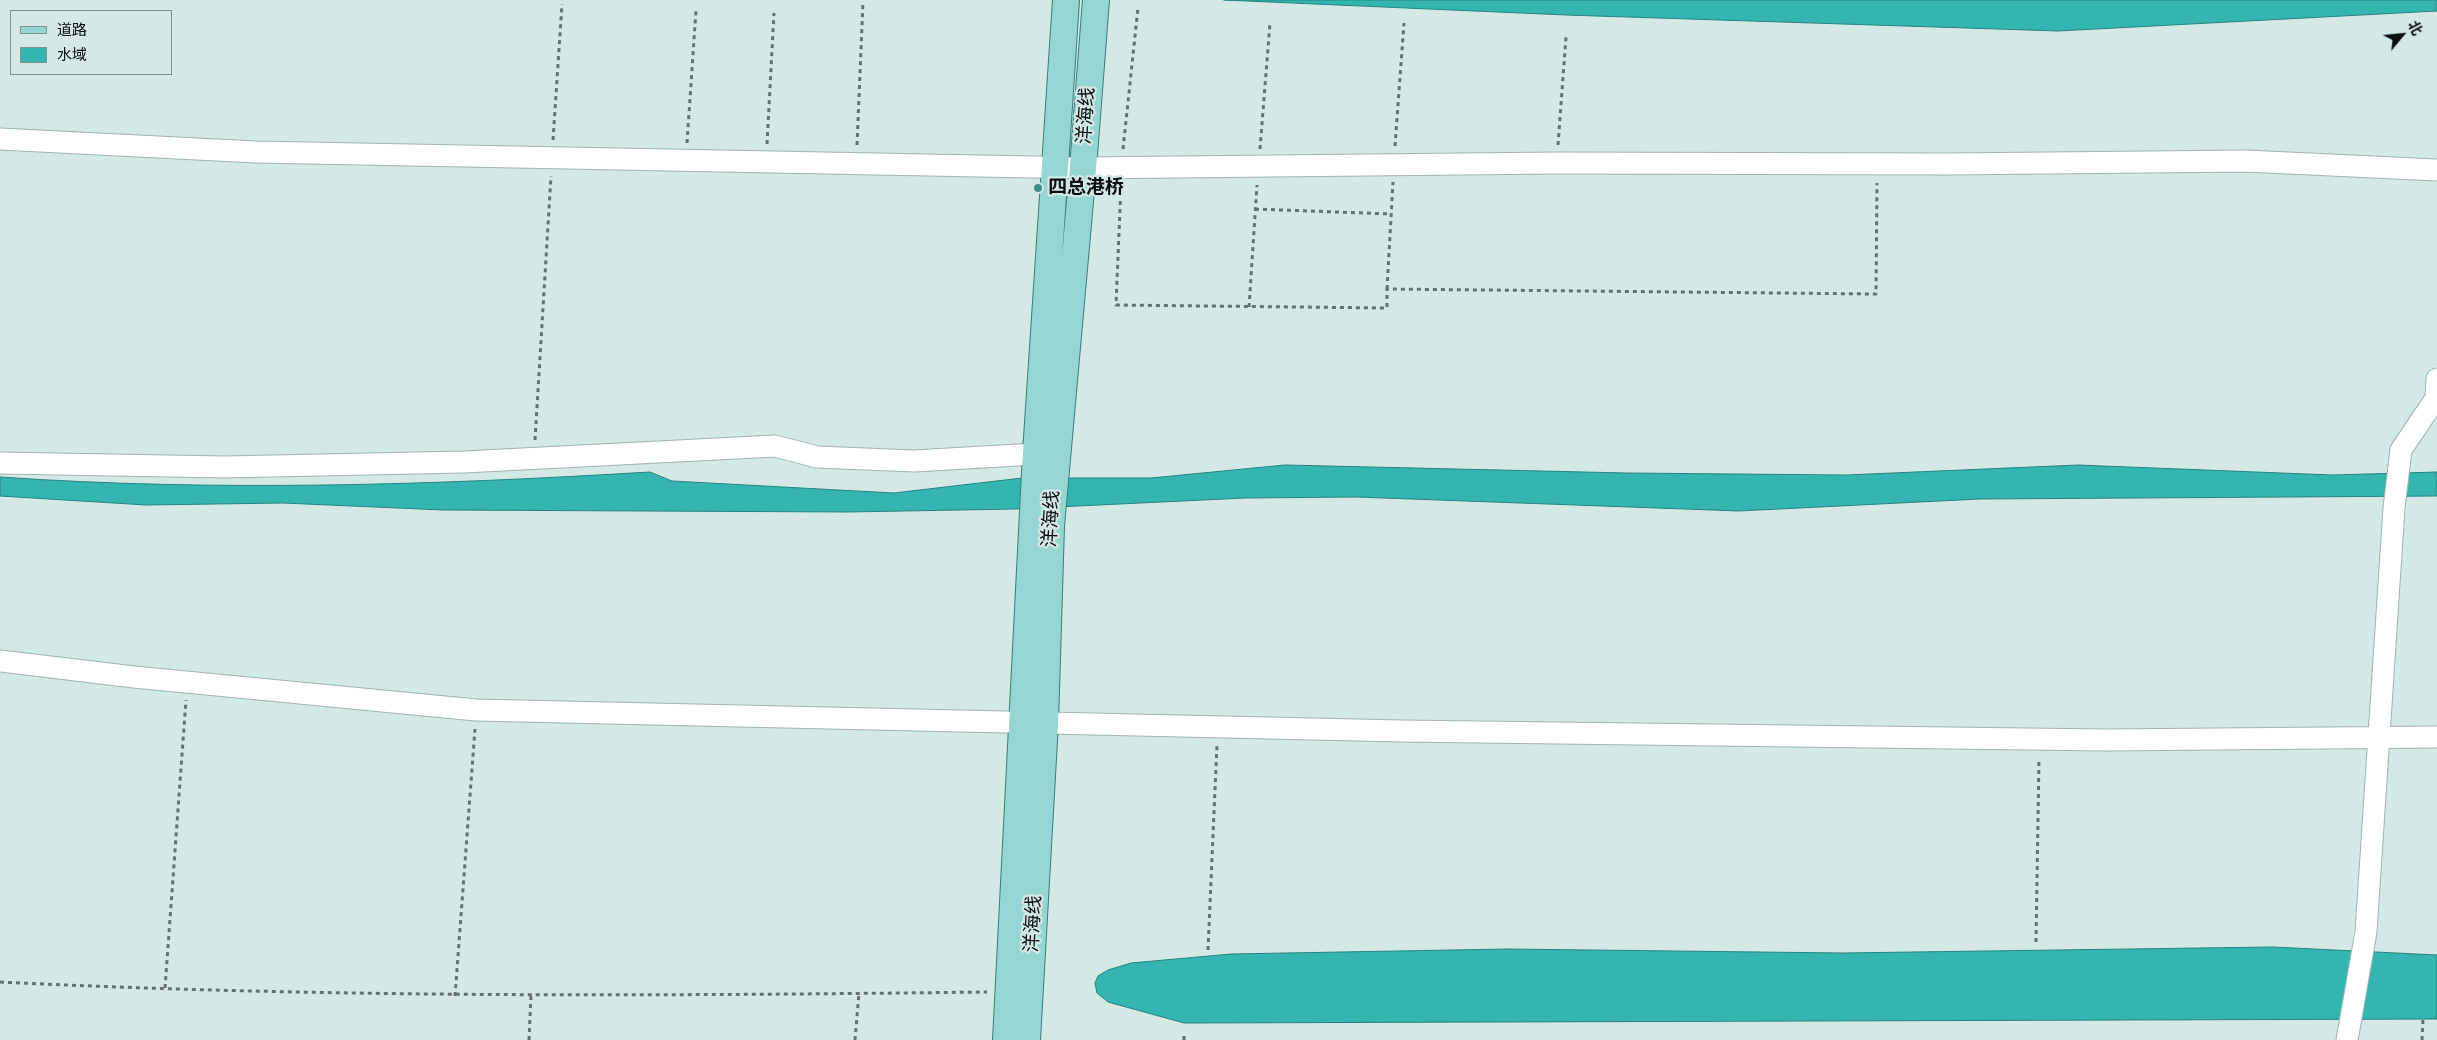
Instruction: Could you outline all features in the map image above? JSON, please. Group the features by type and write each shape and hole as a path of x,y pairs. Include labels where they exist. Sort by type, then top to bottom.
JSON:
{"main road":[{"name":"洋海线","path":"1027,1040 1034,722 1046,459 1055,167 1066,0"},
{"name":"洋海线","path":"1046,459 1083,168 1096,0"},
{"name":"洋海线","path":"1006,1040 1034,722"}],"street":[{"path":"0,139 256,152 1083,168 1122,166 1556,163 1877,164 2246,161 2437,170"},
{"path":"2347,1040 2366,932 2394,508 2400,450 2436,398 2437,379"},
{"path":"0,463 225,467 534,458 775,446 817,457 914,461 1046,459"},
{"path":"0,661 187,682 476,710 1401,731 2040,740 2437,737"}],"path":[{"path":"856,164 863,2"},
{"path":"534,458 562,4"},
{"path":"1138,8 1122,166 1116,305 1387,308 1387,289 1876,294 1877,164"},
{"path":"685,161 696,10"},
{"path":"766,162 774,13"},
{"path":"1556,163 1566,37"},
{"path":"1256,209 1391,214"},
{"path":"165,988 187,682"},
{"path":"455,996 476,710"},
{"path":"1208,950 1218,726"},
{"path":"2036,942 2040,740"},
{"path":"0,982 455,996 1009,991"},
{"path":"855,1040 859,993"},
{"path":"528,1040 531,995"},
{"path":"2422,1040 2423,1019"},
{"path":"1184,1034 1184,1040"}],"water":[{"path":"1224,0 2437,0 2437,11 2058,31 1566,15"},
{"path":"1285,465 1627,473 1846,475 2078,465 2332,475 2437,472 2437,496 1980,499 1739,511 1356,497 1245,498 1015,509 848,512 443,510 283,503 146,505 0,496 0,477 81,482 325,485 569,477 650,472 672,481 894,493 1022,478 1151,478"},
{"path":"2273,947 2437,955 2437,1019 1184,1023 1108,1002 1097,993 1095,983 1098,976 1108,970 1131,963 1231,954 1507,949 1842,953"}],"place":[{"name":"四总港桥","path":"1038,188"}]}
